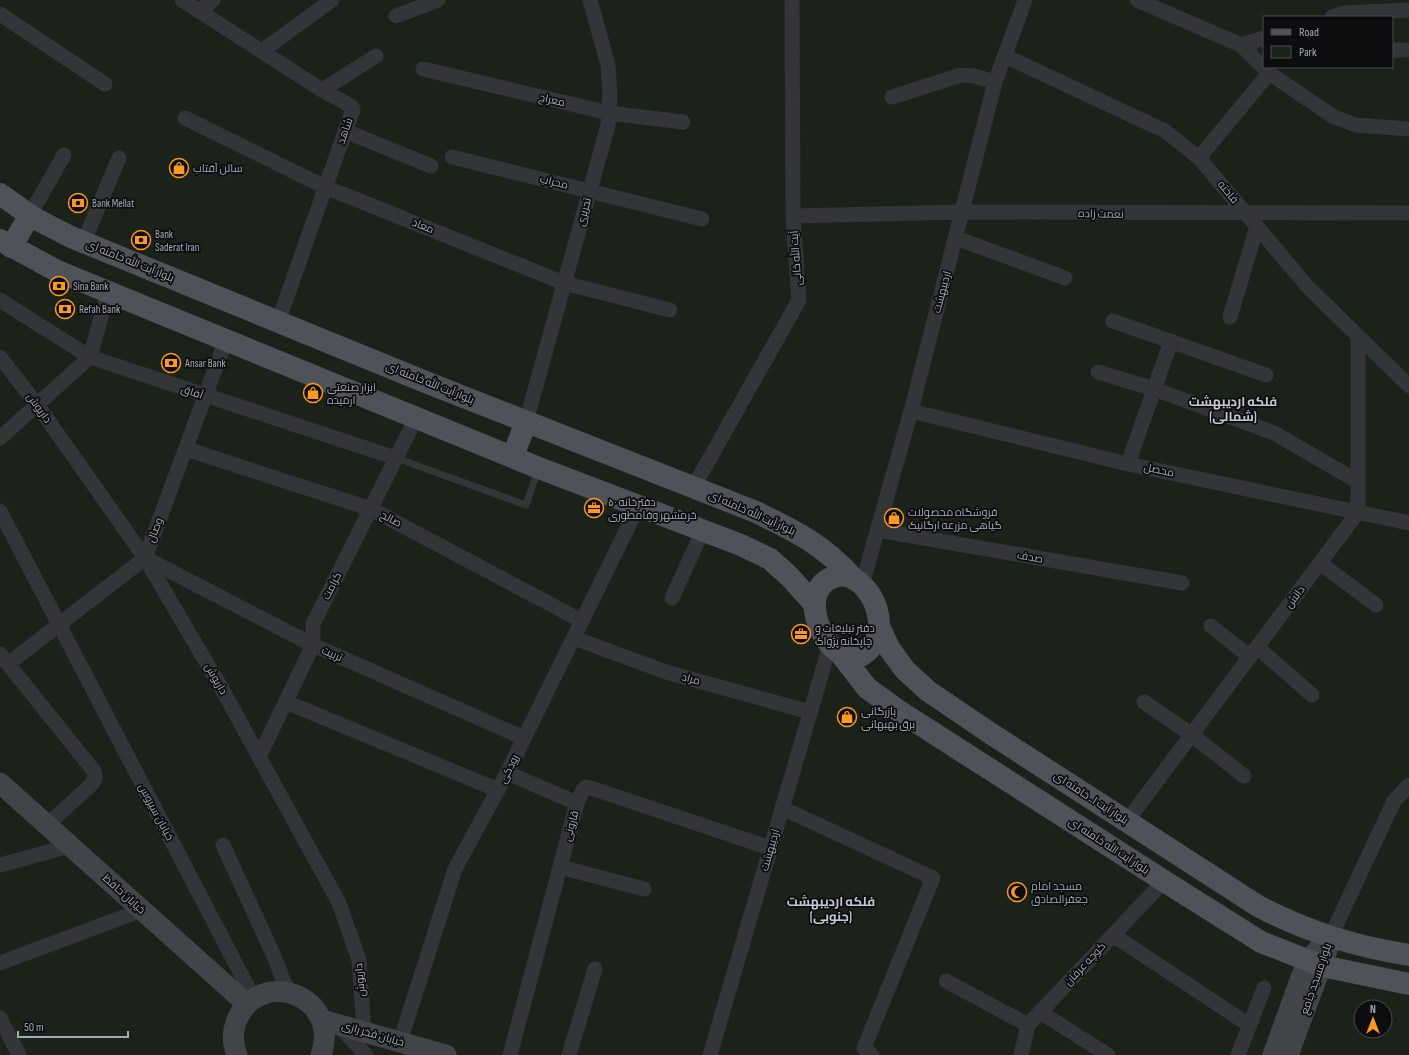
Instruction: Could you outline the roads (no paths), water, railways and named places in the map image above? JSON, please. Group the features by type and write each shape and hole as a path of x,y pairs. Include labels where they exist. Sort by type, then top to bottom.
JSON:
{"main road":[{"name":"بلوار آیت الله خامنه ای","path":"0,194 30,214 71,237 526,422 756,512 796,532 824,549 858,582"},
{"path":"30,214 4,247 57,271 416,418 513,456 539,468 639,505 741,546 770,559 790,577 815,605"},
{"path":"513,456 526,422"},
{"path":"843,575 858,582 872,598 878,612 879,626 877,639 871,650 862,656 852,657 835,649 822,633 816,619 815,605 817,592 824,582 833,576 843,575"},
{"name":"بلوار آیت ا.. خامنه ای","path":"879,626 889,648 901,665 928,691 1258,906 1287,922 1330,938"},
{"name":"بلوار آیت الله خامنه ای","path":"835,649 867,688 896,709 1262,942 1314,963 1409,984"},
{"name":"خیابان حافظ","path":"0,783 142,910 251,1001"},
{"path":"1330,938 1364,948 1409,955"},
{"name":"بلوار مسجد جامع","path":"1273,1055 1314,963 1330,938"},
{"name":"بلوار مسجد جامع","path":"1288,1055 1314,963"},
{"path":"235,1054 234,1027 239,1015 251,1001 267,993 288,992 306,1000 330,1022 325,1033 325,1046 321,1055"},
{"name":"خیابان فخر رازی","path":"330,1022 446,1055"}],"street":[{"name":"شاهد","path":"182,0 322,90 351,106 353,109 278,322"},
{"path":"199,11 213,0"},
{"path":"262,51 332,0"},
{"name":"تحریری","path":"526,422 608,125 610,95 608,65 590,0"},
{"name":"آیت الله خانی","path":"693,488 799,300 793,216 792,0"},
{"name":"اردیبهشت","path":"858,582 877,530 911,411 996,82 1025,0"},
{"path":"1137,0 1241,45 1263,46"},
{"path":"396,16 434,1"},
{"path":"1335,16 1344,13 1409,10"},
{"path":"0,14 105,84"},
{"path":"1241,45 1263,38"},
{"path":"1241,45 1263,67"},
{"path":"1393,50 1409,50"},
{"path":"322,90 376,56"},
{"name":"فاخته","path":"1005,56 1166,131 1199,158 1307,286 1409,386"},
{"path":"1264,68 1269,73 1334,117 1356,126 1409,129"},
{"name":"معراج","path":"423,69 609,114 683,122"},
{"path":"1199,158 1269,73"},
{"path":"892,97 961,75 974,76 996,82"},
{"name":"معاد","path":"185,118 325,187 564,284 670,310"},
{"path":"345,131 431,166"},
{"path":"30,214 64,155"},
{"name":"محراب","path":"452,157 702,219"},
{"path":"84,241 119,158"},
{"name":"نعمت زاده","path":"793,216 962,212 1245,214 1409,213"},
{"path":"1230,317 1257,227"},
{"path":"956,238 1065,278"},
{"path":"0,438 38,406 90,357 108,292"},
{"name":"آفاق","path":"0,300 90,357 204,396 396,458"},
{"path":"1113,321 1266,375"},
{"path":"1358,337 1358,512"},
{"name":"وصال","path":"145,558 226,340"},
{"path":"1128,464 1171,342"},
{"name":"داریوش","path":"0,357 38,406 145,558 222,689 339,903 359,960 364,1032"},
{"path":"1098,372 1154,389 1274,433 1357,481"},
{"name":"محصل","path":"911,411 1128,464 1409,523"},
{"name":"کرامت","path":"259,757 313,645 313,624 416,418"},
{"name":"صالح","path":"186,449 371,509 582,621"},
{"name":"رودکی","path":"400,1042 455,869 507,773 639,505"},
{"name":"خیابان سیروس","path":"0,511 251,1001"},
{"name":"دانش","path":"1127,821 1358,512"},
{"path":"672,598 702,530"},
{"name":"صدف","path":"877,530 1182,583"},
{"path":"47,825 92,784 95,778 94,771 4,659 58,625 145,558"},
{"name":"تربیت","path":"145,558 313,645 524,738"},
{"path":"1320,563 1376,605"},
{"path":"1211,626 1253,652 1312,695"},
{"name":"مراد","path":"574,638 666,672 810,712"},
{"name":"اردیبهشت","path":"710,1055 810,712 835,649"},
{"path":"286,702 498,790"},
{"path":"1144,702 1192,735 1244,776"},
{"path":"507,773 578,803"},
{"path":"1330,938 1394,801 1409,785"},
{"name":"قارونی","path":"510,1055 578,803 583,790 586,787 770,848"},
{"path":"782,808 933,878 864,1048 872,1055"},
{"path":"223,845 273,954 288,992"},
{"path":"0,865 70,846"},
{"path":"560,867 644,889"},
{"name":"کوچه عرفان","path":"1021,1055 1028,1025 1164,881"},
{"path":"0,963 142,910"},
{"path":"1113,935 1248,1025"},
{"path":"570,1055 595,969"},
{"path":"946,981 1028,1025"},
{"path":"1238,1055 1248,1025 1264,988"},
{"path":"1040,1012 1108,1055"},
{"path":"0,1018 19,1055"},
{"path":"330,1022 366,1055"}],"lane":[{"path":"396,458 526,505 539,468"}],"place":[{"name":"سالن آفتاب","path":"179,168"},
{"name":"Bank Mellat","path":"78,203"},
{"name":"Bank Saderat Iran","path":"141,240"},
{"name":"Sina Bank","path":"59,286"},
{"name":"Refah Bank","path":"65,309"},
{"name":"Ansar Bank","path":"171,363"},
{"name":"ابزار صنعتی ارمیده","path":"313,393"},
{"name":"دفترخانه ۵۰ خرمشهر وفامطوری","path":"594,508"},
{"name":"فروشگاه محصولات گیاهی مزرعه ارگانیک","path":"894,518"},
{"name":"دفتر تبلیغات و چاپخانه پژواک","path":"801,634"},
{"name":"بازرگانی برق بهبهانی","path":"847,717"},
{"name":"مسجد امام جعفرالصادق","path":"1017,892"}],"district":[{"name":"فلکه اردیبهشت (شمالی)","path":"1233,410"},
{"name":"فلکه اردیبهشت (جنوبی)","path":"831,910"}]}
